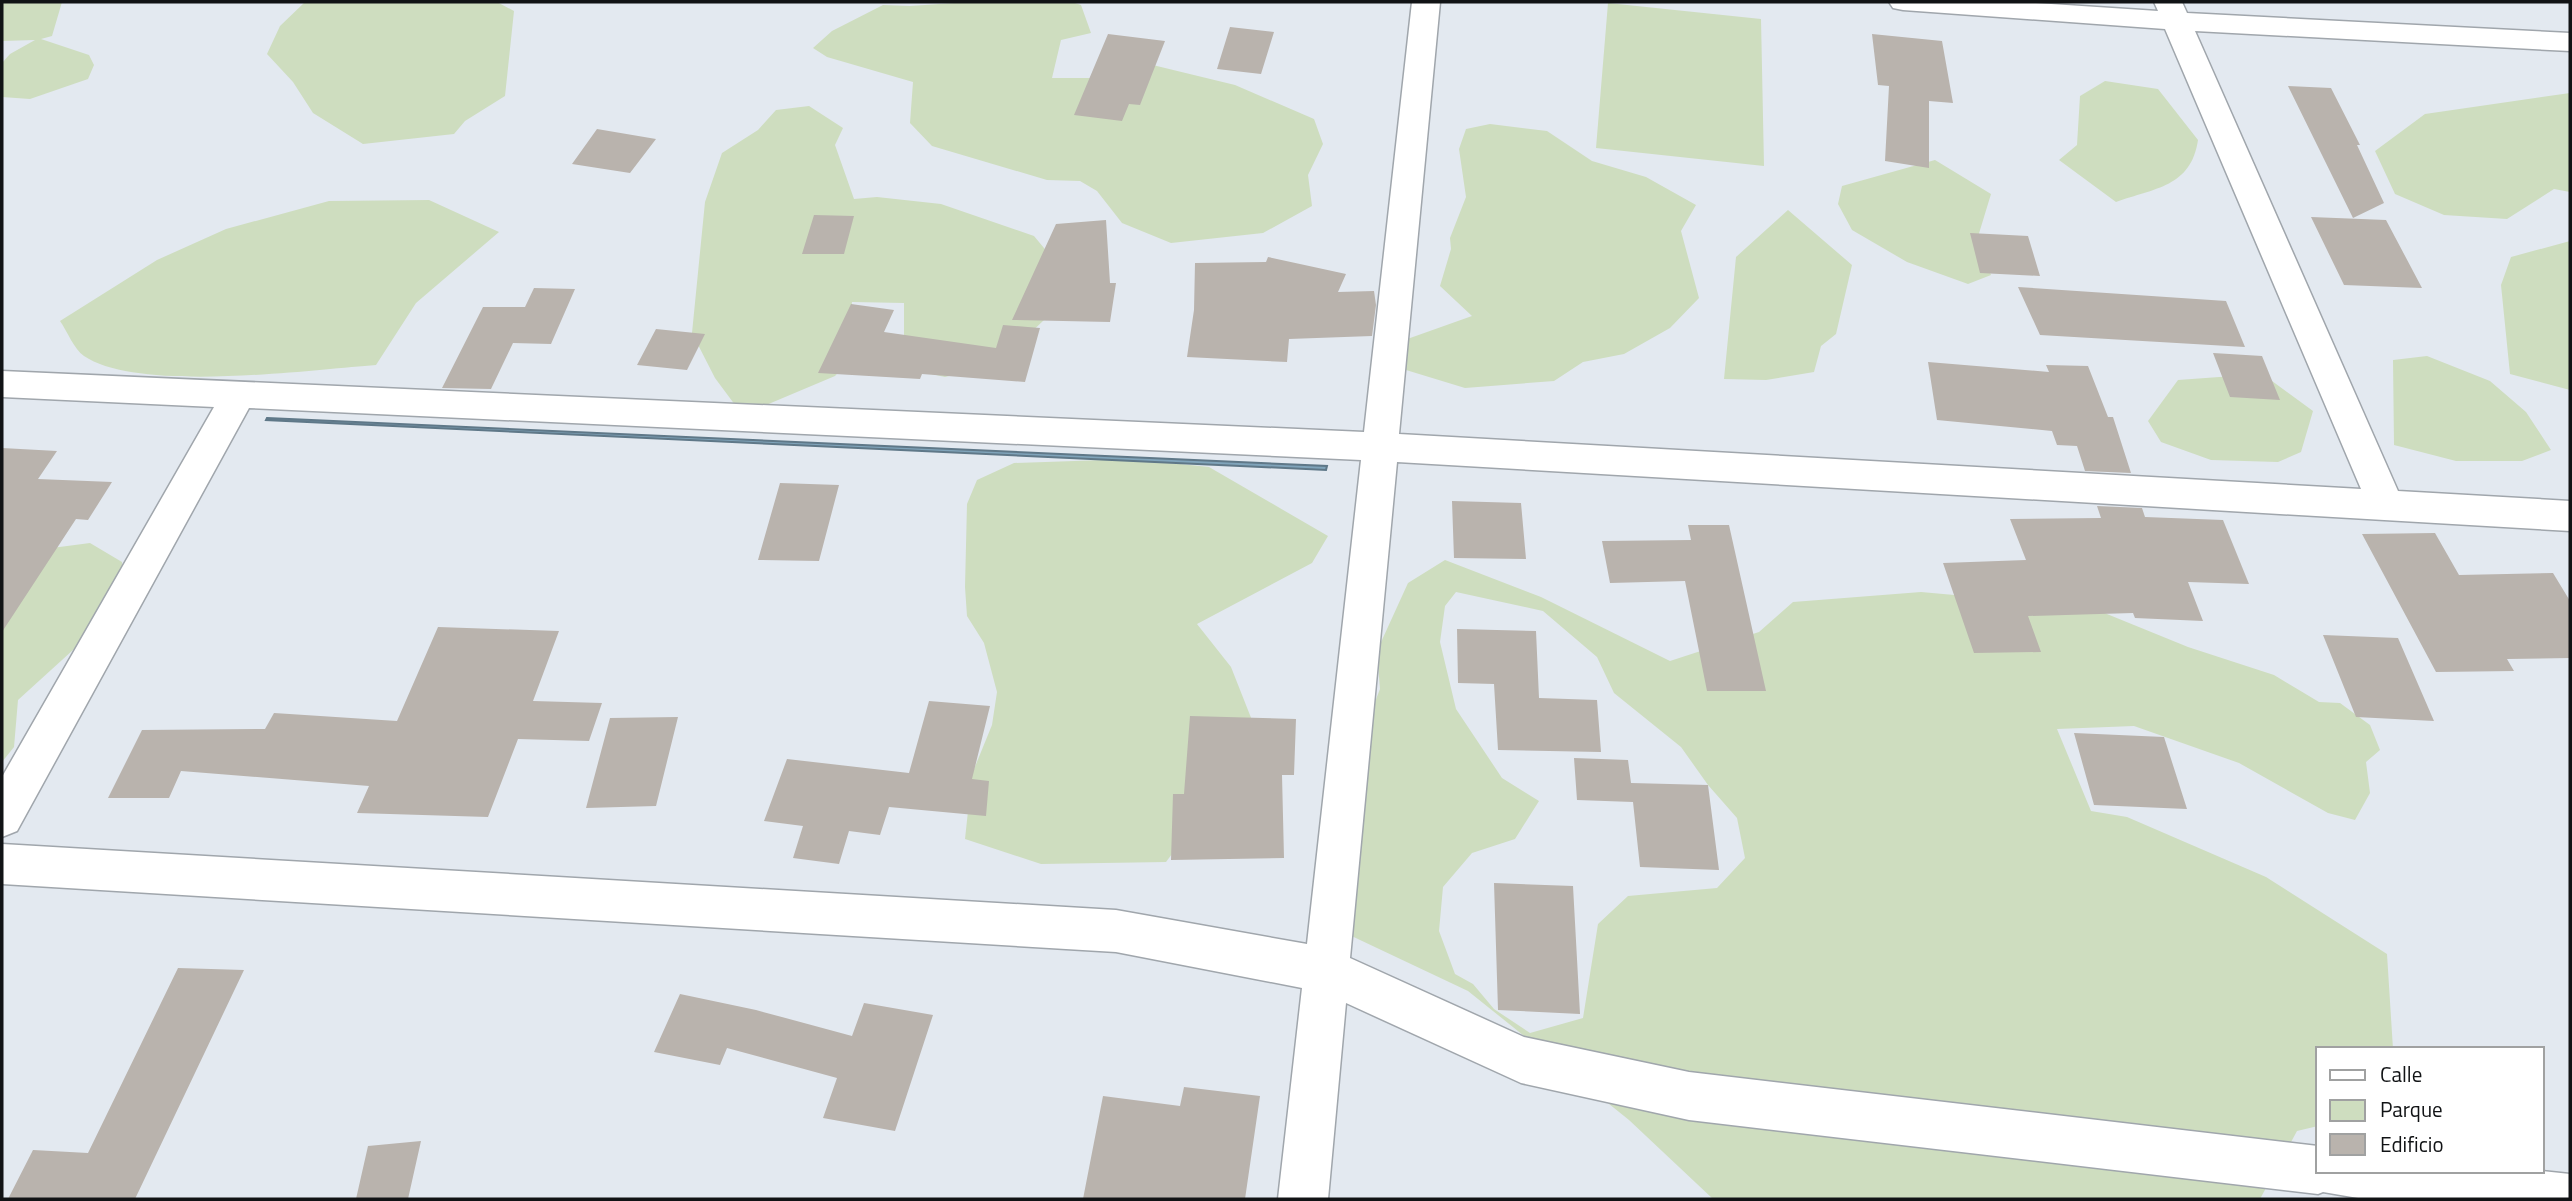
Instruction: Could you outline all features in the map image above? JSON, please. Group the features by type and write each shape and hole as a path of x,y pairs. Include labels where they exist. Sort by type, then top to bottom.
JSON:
{"street":[{"path":"1303,1199 1426,2"},
{"path":"1903,2 2173,11 2570,41"},
{"path":"2173,11 2386,505"},
{"path":"2,384 1380,447 2570,516"},
{"path":"2,817 238,396"},
{"path":"2,864 1116,931 1326,970 1521,1060 1689,1096 2316,1170"},
{"path":"2348,1173 2570,1199"}],"green space":[{"path":"2,2 62,2 52,36 41,39 89,55 94,65 88,79 30,99 2,97 2,63 10,54 35,40 2,41"},
{"path":"305,2 497,2 514,11 505,96 465,121 454,134 363,144 313,113 293,82 267,54 280,26"},
{"path":"1072,2 1081,5 1091,33 1061,40 1052,78 1091,78 1128,59 1235,85 1314,119 1323,144 1308,175 1312,206 1263,233 1171,243 1122,223 1097,191 1080,181 1047,180 932,146 910,123 913,82 827,57 813,48 832,31 883,5"},
{"path":"1608,3 1761,19 1764,166 1596,148"},
{"path":"2105,81 2158,89 2198,140 2188,168 2179,177 2157,189 2116,202 2059,160 2077,145 2080,96"},
{"path":"2570,93 2570,192 2554,189 2507,219 2444,215 2395,194 2375,151 2425,114"},
{"path":"809,106 843,128 835,145 854,199 877,197 941,204 1034,236 1054,260 1044,320 998,364 945,377 904,368 904,303 852,302 847,363 835,376 759,408 738,409 715,378 692,333 705,202 722,153 758,130 776,110"},
{"path":"1490,124 1547,131 1592,161 1646,177 1696,205 1681,231 1699,298 1670,328 1624,354 1583,362 1554,381 1465,388 1406,370 1382,348 1472,316 1440,286 1451,249 1450,238 1466,197 1459,149 1466,129"},
{"path":"1935,160 1991,194 1977,240 1991,275 1968,284 1907,262 1852,230 1838,204 1842,186"},
{"path":"429,200 499,232 416,303 376,365 225,376 143,374 110,367 84,356 60,321 157,260 226,229 329,201"},
{"path":"1788,210 1852,265 1836,334 1821,346 1814,372 1766,380 1724,379 1736,257"},
{"path":"2570,241 2570,390 2510,374 2501,285 2511,257"},
{"path":"2427,356 2490,381 2526,412 2551,450 2522,461 2456,461 2394,445 2393,360"},
{"path":"2233,376 2272,381 2313,411 2301,452 2278,462 2211,460 2161,442 2148,421 2178,380"},
{"path":"1133,459 1209,467 1328,536 1312,563 1197,624 1231,667 1259,738 1166,862 1041,864 965,839 972,774 992,725 997,692 984,643 967,616 967,504 977,480 1014,463"},
{"path":"90,543 122,562 125,592 84,640 18,700 14,747 2,762 2,549 29,551"},
{"path":"1445,560 1541,597 1670,661 1759,632 1793,602 1921,592 2032,602 2075,601 2188,647 2274,675 2319,702 2340,703 2370,725 2380,750 2366,762 2370,793 2355,820 2328,813 2239,763 2134,726 2057,729 2091,811 2127,817 2266,877 2387,954 2393,1047 2316,1047 2316,1126 2297,1131 2260,1199 1713,1199 1629,1120 1468,991 1341,931 1333,810 1380,689 1377,651 1408,583","holes":["1456,592 1543,611 1597,657 1614,693 1681,747 1708,785 1737,818 1745,858 1717,888 1628,896 1598,924 1583,1018 1530,1033 1494,1009 1473,984 1455,974 1439,931 1443,887 1472,853 1515,839 1539,801 1502,778 1456,709 1440,642 1445,606"]}],"water":[{"path":"266,420 1327,466 1326,470"}],"building":[{"path":"1230,27 1274,32 1261,74 1217,69"},
{"path":"1108,34 1165,41 1140,105 1129,104 1122,121 1074,115"},
{"path":"1872,34 1942,41 1953,103 1929,101 1929,168 1885,161 1889,86 1878,85"},
{"path":"2288,86 2331,88 2360,145 2357,145 2384,203 2353,218"},
{"path":"597,129 656,139 630,173 572,164"},
{"path":"814,215 854,216 844,254 802,254"},
{"path":"2311,217 2386,220 2422,288 2344,285"},
{"path":"1106,220 1110,283 1116,283 1110,322 1012,320 1056,224"},
{"path":"1970,233 2028,236 2040,276 1980,273"},
{"path":"1268,257 1346,274 1338,292 1374,291 1376,305 1372,336 1289,339 1287,362 1187,357 1194,310 1195,263 1266,262"},
{"path":"2018,287 2226,301 2245,347 2040,335"},
{"path":"534,288 575,289 551,344 513,343 491,389 442,388 483,307 525,307"},
{"path":"851,304 894,310 884,332 996,348 1003,325 1040,328 1025,382 922,374 920,379 818,373"},
{"path":"656,329 705,334 687,370 637,365"},
{"path":"2213,353 2262,356 2280,400 2230,397"},
{"path":"1928,362 2049,372 2046,365 2088,366 2108,417 2113,417 2131,473 2085,471 2077,446 2057,445 2052,431 1937,420"},
{"path":"2,448 57,451 38,479 112,482 88,520 76,519 2,632"},
{"path":"780,483 839,485 819,561 758,560"},
{"path":"1452,501 1521,503 1526,559 1454,558"},
{"path":"2097,506 2142,508 2145,517 2223,520 2249,584 2188,582 2203,621 2135,618 2133,613 2028,616 2041,652 1974,653 1943,563 2026,560 2010,519 2101,518"},
{"path":"1688,525 1729,525 1766,691 1707,691 1685,581 1610,583 1602,541 1691,540"},
{"path":"2435,533 2459,575 2553,573 2570,601 2570,658 2507,659 2514,671 2436,672 2362,534"},
{"path":"438,627 559,631 533,701 602,703 589,741 518,739 488,817 357,813 369,786 181,771 169,798 108,798 142,730 265,729 274,713 397,721"},
{"path":"1457,629 1536,631 1539,698 1597,700 1601,752 1498,750 1494,684 1458,683"},
{"path":"2323,635 2398,638 2434,721 2356,717"},
{"path":"929,701 990,706 972,779 989,781 986,816 889,807 880,835 849,831 839,864 793,858 803,826 764,821 787,759 909,773"},
{"path":"1190,716 1296,719 1294,775 1282,775 1284,858 1171,860 1173,794 1184,794"},
{"path":"678,717 656,806 586,808 610,718"},
{"path":"2074,733 2164,737 2187,809 2094,805"},
{"path":"1574,758 1628,760 1631,783 1708,785 1719,870 1640,867 1633,802 1577,800"},
{"path":"1494,883 1573,886 1580,1014 1498,1010"},
{"path":"178,968 244,970 135,1199 8,1199 33,1150 88,1153"},
{"path":"680,994 756,1010 852,1036 864,1003 933,1015 895,1131 823,1118 837,1078 727,1048 720,1065 654,1052"},
{"path":"1184,1087 1260,1096 1245,1199 1083,1199 1103,1096 1180,1106"},
{"path":"421,1141 408,1199 356,1199 368,1146"}]}
